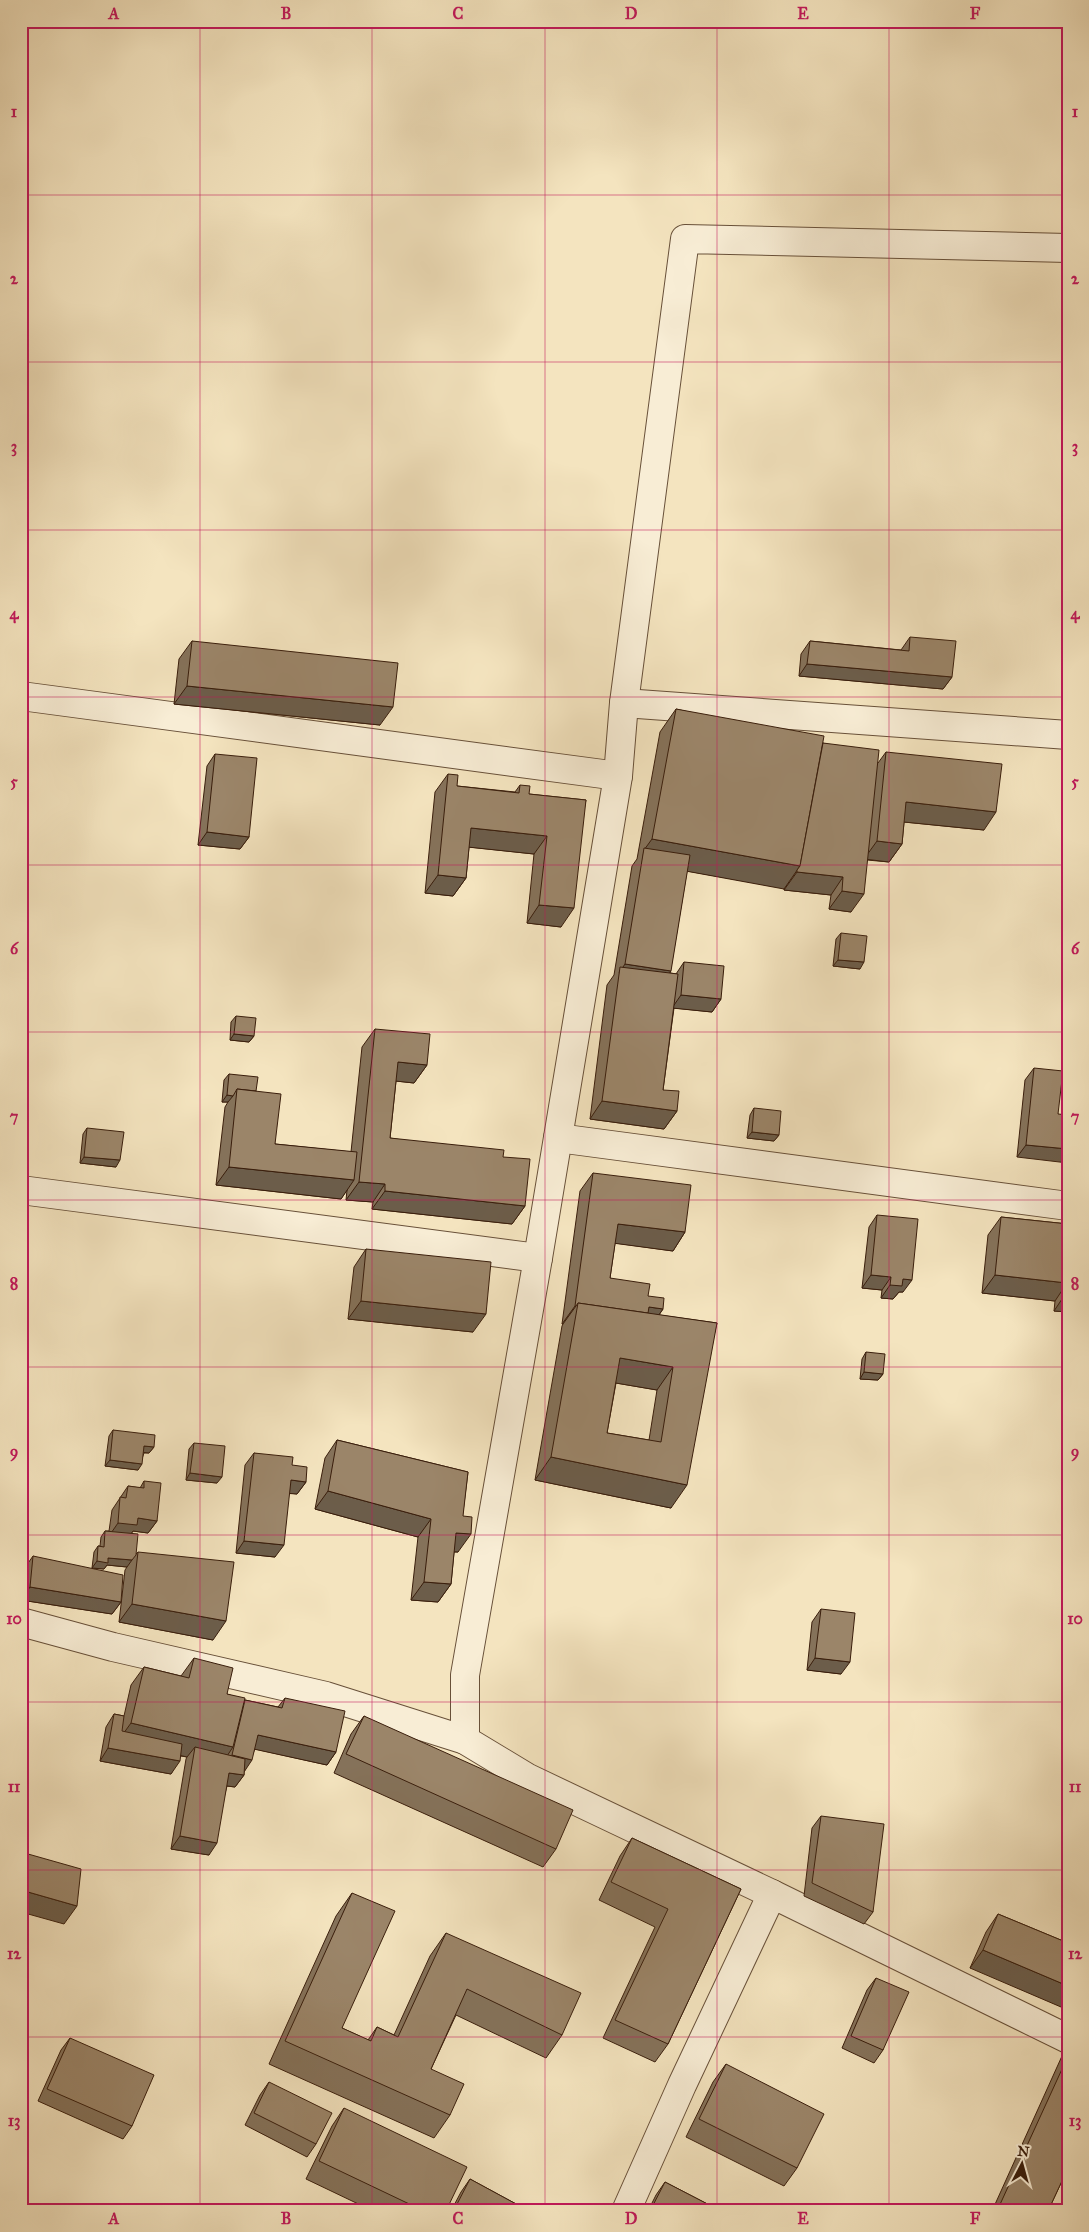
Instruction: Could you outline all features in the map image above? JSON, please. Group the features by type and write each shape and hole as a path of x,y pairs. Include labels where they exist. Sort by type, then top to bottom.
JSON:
{"street":[{"path":"465,1740 465,1675 538,1258 618,776 624,703 685,239 1068,248"},
{"path":"21,696 618,776"},
{"path":"624,703 1068,735"},
{"path":"558,1138 1068,1206"},
{"path":"21,1190 538,1258"},
{"path":"21,1622 113,1647 326,1696 465,1740 528,1778 772,1894 1068,2039"},
{"path":"626,2211 682,2085 772,1894"}],"building":[{"path":"910,637 956,641 952,677 807,664 810,641 909,651"},
{"path":"192,641 398,663 393,707 187,686"},
{"path":"676,709 824,736 800,866 652,839"},
{"path":"823,743 879,750 864,894 842,891 843,877 797,872 800,866"},
{"path":"886,752 1002,764 996,812 906,802 902,844 877,841"},
{"path":"215,754 257,758 249,837 207,832"},
{"path":"448,774 458,775 457,786 519,793 520,785 530,786 529,794 586,800 574,908 539,905 547,836 471,828 466,878 438,875"},
{"path":"644,848 690,855 671,971 625,964"},
{"path":"841,933 867,936 864,962 838,960"},
{"path":"684,962 724,966 721,999 681,995"},
{"path":"620,967 678,974 663,1090 679,1091 677,1111 602,1101"},
{"path":"236,1016 256,1018 254,1036 234,1034"},
{"path":"375,1029 430,1034 427,1065 398,1062 390,1138 504,1150 503,1157 530,1159 525,1206 385,1191 385,1184 359,1182"},
{"path":"1034,1068 1063,1071 1058,1114 1068,1115 1068,1149 1026,1145"},
{"path":"229,1074 258,1077 256,1091 237,1089 233,1096 227,1095"},
{"path":"237,1089 281,1094 275,1144 357,1152 354,1180 229,1167"},
{"path":"754,1108 781,1111 779,1135 752,1132"},
{"path":"87,1128 124,1132 120,1160 84,1157"},
{"path":"593,1173 691,1185 685,1232 618,1224 610,1278 650,1284 648,1296 664,1298 663,1309 649,1307 648,1313 578,1303 575,1306"},
{"path":"877,1215 918,1219 912,1280 903,1279 902,1286 890,1285 891,1277 871,1275"},
{"path":"1001,1217 1068,1224 1068,1293 1066,1293 1067,1283 995,1275"},
{"path":"366,1249 491,1262 486,1314 361,1301"},
{"path":"578,1303 717,1323 687,1485 551,1457","holes":["620,1358 673,1367 661,1442 607,1433"]},
{"path":"866,1352 885,1354 883,1374 864,1372"},
{"path":"113,1430 155,1435 154,1447 144,1446 142,1464 110,1460"},
{"path":"337,1440 468,1472 463,1516 472,1517 471,1534 456,1533 451,1584 424,1582 431,1519 328,1491"},
{"path":"194,1443 225,1446 222,1477 190,1473"},
{"path":"254,1453 293,1457 292,1465 307,1467 306,1482 291,1480 284,1545 244,1541"},
{"path":"144,1481 161,1483 157,1521 138,1518 137,1525 118,1523 120,1497 126,1498 128,1486 144,1488"},
{"path":"105,1531 138,1534 136,1555 132,1560 108,1558 108,1563 97,1561 98,1546 104,1547"},
{"path":"138,1552 234,1562 226,1621 132,1604"},
{"path":"33,1556 123,1575 121,1602 30,1587"},
{"path":"821,1609 855,1613 850,1662 815,1658"},
{"path":"194,1658 233,1668 227,1694 245,1698 233,1747 131,1723 144,1667 189,1678"},
{"path":"285,1698 345,1711 336,1752 258,1735 252,1760 232,1755 245,1700 282,1708"},
{"path":"114,1714 124,1716 122,1731 182,1744 180,1761 108,1748"},
{"path":"364,1716 573,1810 556,1849 346,1754"},
{"path":"195,1747 245,1759 244,1775 229,1773 217,1843 180,1836"},
{"path":"821,1816 884,1824 873,1912 812,1883"},
{"path":"632,1838 741,1889 668,2044 615,2020 668,1909 611,1882"},
{"path":"21,1852 81,1869 77,1906 21,1890"},
{"path":"352,1893 395,1911 342,2028 371,2041 377,2027 398,2037 446,1933 581,1993 562,2035 467,1989 431,2069 464,2084 450,2115 285,2041"},
{"path":"998,1914 1068,1943 1068,1986 983,1950"},
{"path":"876,1978 909,1992 883,2050 851,2036"},
{"path":"70,2038 154,2075 132,2126 47,2089"},
{"path":"1068,2056 1068,2168 1048,2211 997,2211"},
{"path":"726,2064 824,2114 797,2168 699,2119"},
{"path":"269,2082 332,2113 316,2144 254,2113"},
{"path":"344,2108 467,2167 446,2211 424,2211 319,2161"},
{"path":"21,2179 28,2180 27,2211 21,2211"},
{"path":"470,2179 529,2211 460,2211 455,2208"},
{"path":"665,2182 721,2211 650,2211"}]}
